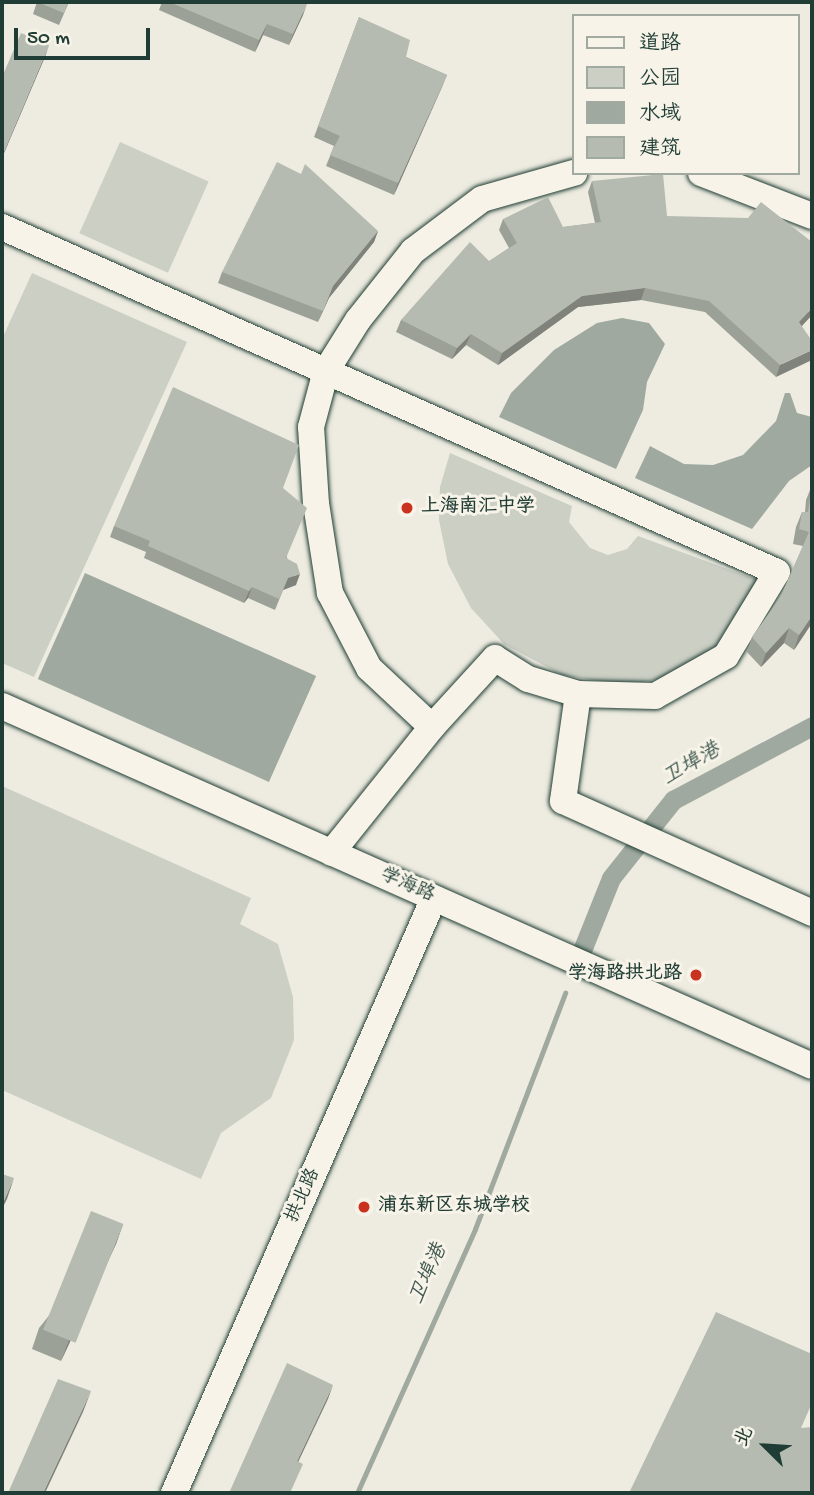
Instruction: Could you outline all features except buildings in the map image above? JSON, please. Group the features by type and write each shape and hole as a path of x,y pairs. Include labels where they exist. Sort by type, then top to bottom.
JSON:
{"street":[{"path":"432,727 369,668 330,593 316,504 311,427 326,371 358,320 413,251 482,199 572,174"},
{"path":"706,175 812,216"},
{"path":"2,227 777,572 726,656 655,696 578,694 528,679 495,658 432,727 331,853"},
{"path":"578,694 563,801 812,913"},
{"name":"学海路","path":"2,706 812,1066"},
{"name":"拱北路","path":"174,1493 434,898"}],"green space":[{"path":"120,142 209,181 168,273 79,233"},
{"path":"32,273 187,342 34,677 2,663 2,339"},
{"path":"450,453 572,506 569,522 590,548 608,555 627,549 638,536 763,582 721,649 666,678 624,685 562,675 504,644 471,608 448,564 439,520 440,487"},
{"path":"2,786 251,898 240,924 278,944 293,997 294,1040 271,1098 221,1133 201,1179 2,1090"}],"water":[{"path":"622,318 649,323 665,344 647,382 643,410 616,469 499,417 511,393 554,350 597,323"},
{"path":"785,393 790,393 797,413 812,417 812,465 789,481 752,529 635,478 650,446 684,464 713,465 743,455 776,421"},
{"path":"85,573 316,676 269,782 38,679"}],"waterway":[{"name":"卫埠港","path":"583,948 611,878 673,800 812,726"},
{"name":"卫埠港","path":"357,1493 475,1229 565,993"}],"place":[{"name":"上海南汇中学","path":"407,508"},
{"name":"学海路拱北路","path":"696,975"},
{"name":"浦东新区东城学校","path":"364,1207"}]}
